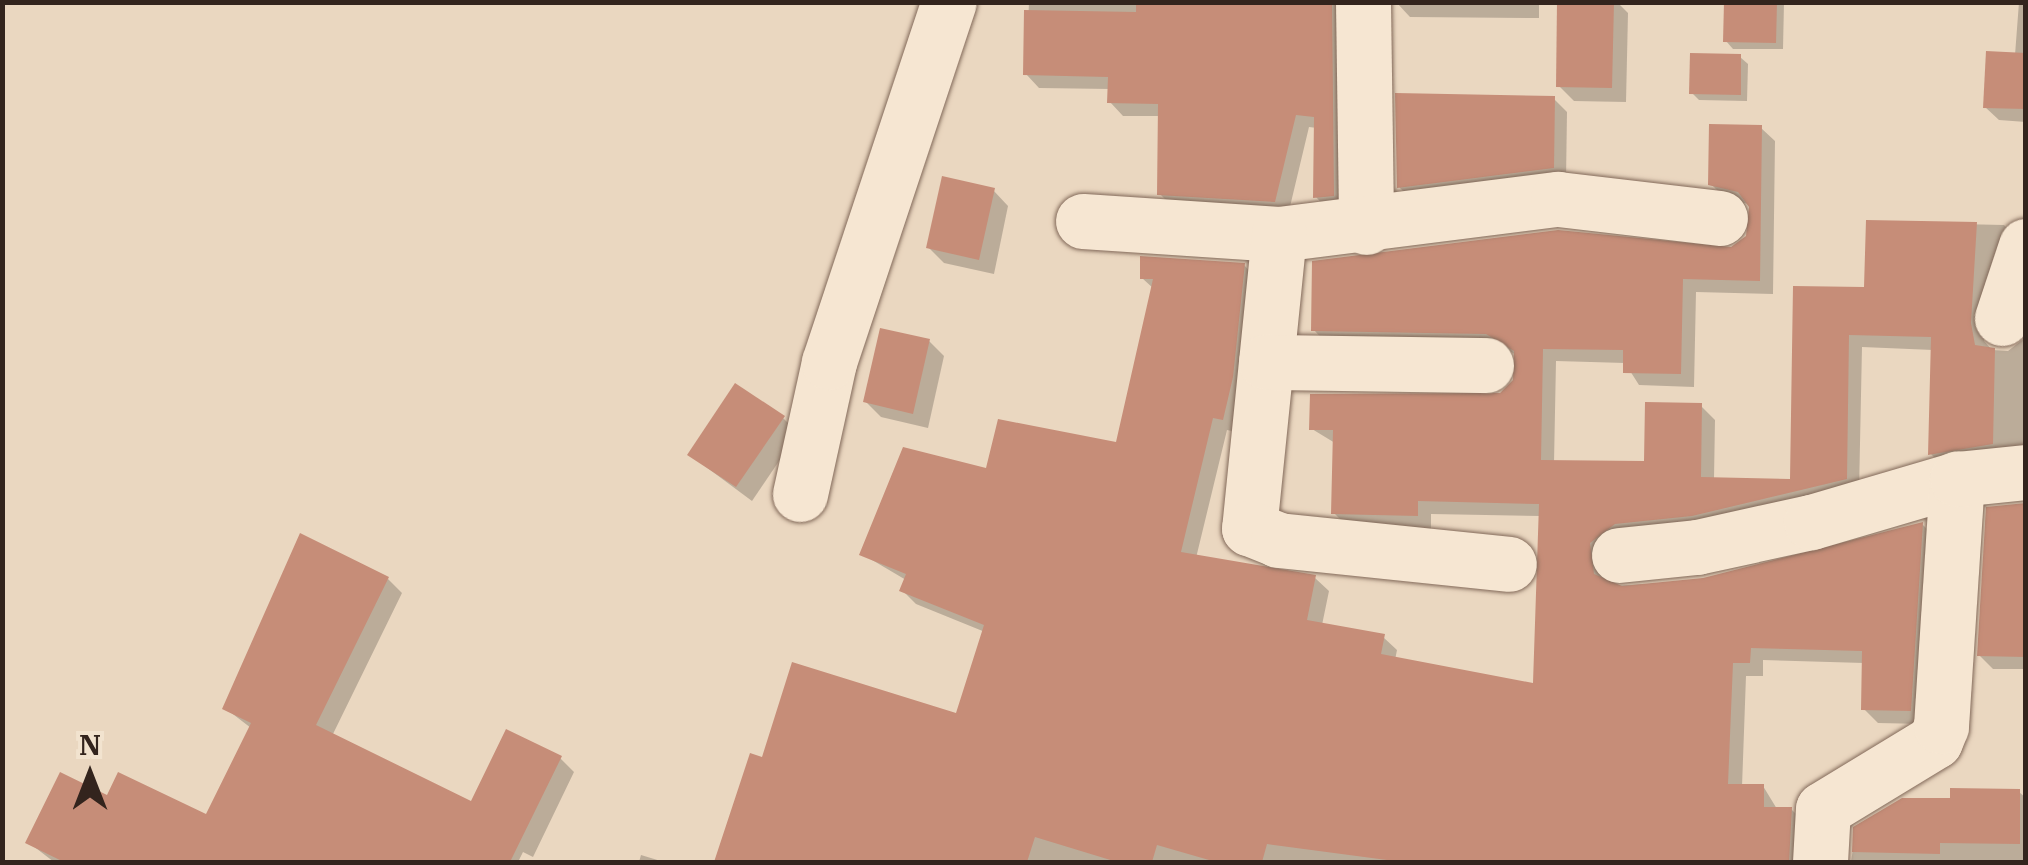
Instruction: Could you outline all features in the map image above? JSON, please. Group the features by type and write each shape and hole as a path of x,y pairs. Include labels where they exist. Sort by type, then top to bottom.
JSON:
{"street":[{"path":"800,494 829,362 949,2"},
{"path":"1363,2 1366,228"},
{"path":"1083,222 1279,234 1366,228 1558,199 1720,218"},
{"path":"1279,234 1249,528 1278,540 1509,564"},
{"path":"2002,318 2026,246"},
{"path":"1266,362 1486,365"},
{"path":"1619,555 1697,547 1812,522 1957,478 2026,472"},
{"path":"1820,862 1823,809 1935,741 1941,726 1957,478"}],"building":[{"path":"1136,2 1332,2 1334,196 1313,198 1314,117 1296,115 1275,202 1157,195 1158,104 1107,103 1108,77 1023,75 1024,10 1136,12"},
{"path":"1557,2 1614,2 1612,88 1556,87"},
{"path":"1724,2 1777,2 1776,43 1723,42"},
{"path":"1986,51 2026,53 2026,109 1983,108"},
{"path":"1690,53 1741,54 1741,95 1689,94"},
{"path":"1395,93 1555,96 1554,168 1397,188"},
{"path":"1709,124 1762,125 1760,281 1683,279 1681,374 1623,373 1623,350 1543,349 1541,460 1644,461 1645,402 1702,403 1701,477 1790,479 1793,286 1864,287 1866,220 1977,222 1971,323 1975,345 1995,348 1993,444 1928,455 1931,337 1849,335 1847,479 1692,516 1615,524 1590,543 1594,574 1622,586 1703,578 1923,522 1911,711 1861,710 1862,651 1751,648 1750,663 1733,663 1728,784 1764,784 1764,807 1792,807 1789,862 1402,862 1267,844 1262,862 1216,862 1157,845 1152,862 1117,862 1035,837 1027,862 714,862 750,753 762,757 792,662 956,713 984,625 899,591 906,574 859,555 903,447 986,468 998,419 1116,442 1153,279 1140,279 1140,256 1245,263 1233,377 1223,420 1213,418 1181,552 1316,575 1307,620 1385,634 1381,654 1533,683 1539,504 1418,501 1418,516 1331,514 1333,430 1309,430 1310,394 1500,393 1513,380 1514,351 1486,334 1311,331 1312,261 1558,230 1731,247 1746,236 1749,207 1738,192 1708,185"},
{"path":"942,176 995,188 979,260 926,248"},
{"path":"880,328 930,339 913,414 863,402"},
{"path":"735,383 785,416 736,487 687,455"},
{"path":"2026,503 2026,657 1977,656 1986,507"},
{"path":"300,533 389,577 316,725 471,801 506,729 562,756 510,862 64,862 25,843 60,772 107,795 118,772 206,814 251,723 222,709"},
{"path":"1950,788 2020,789 2020,844 1940,843 1940,854 1852,852 1853,827 1902,798 1950,798"}]}
